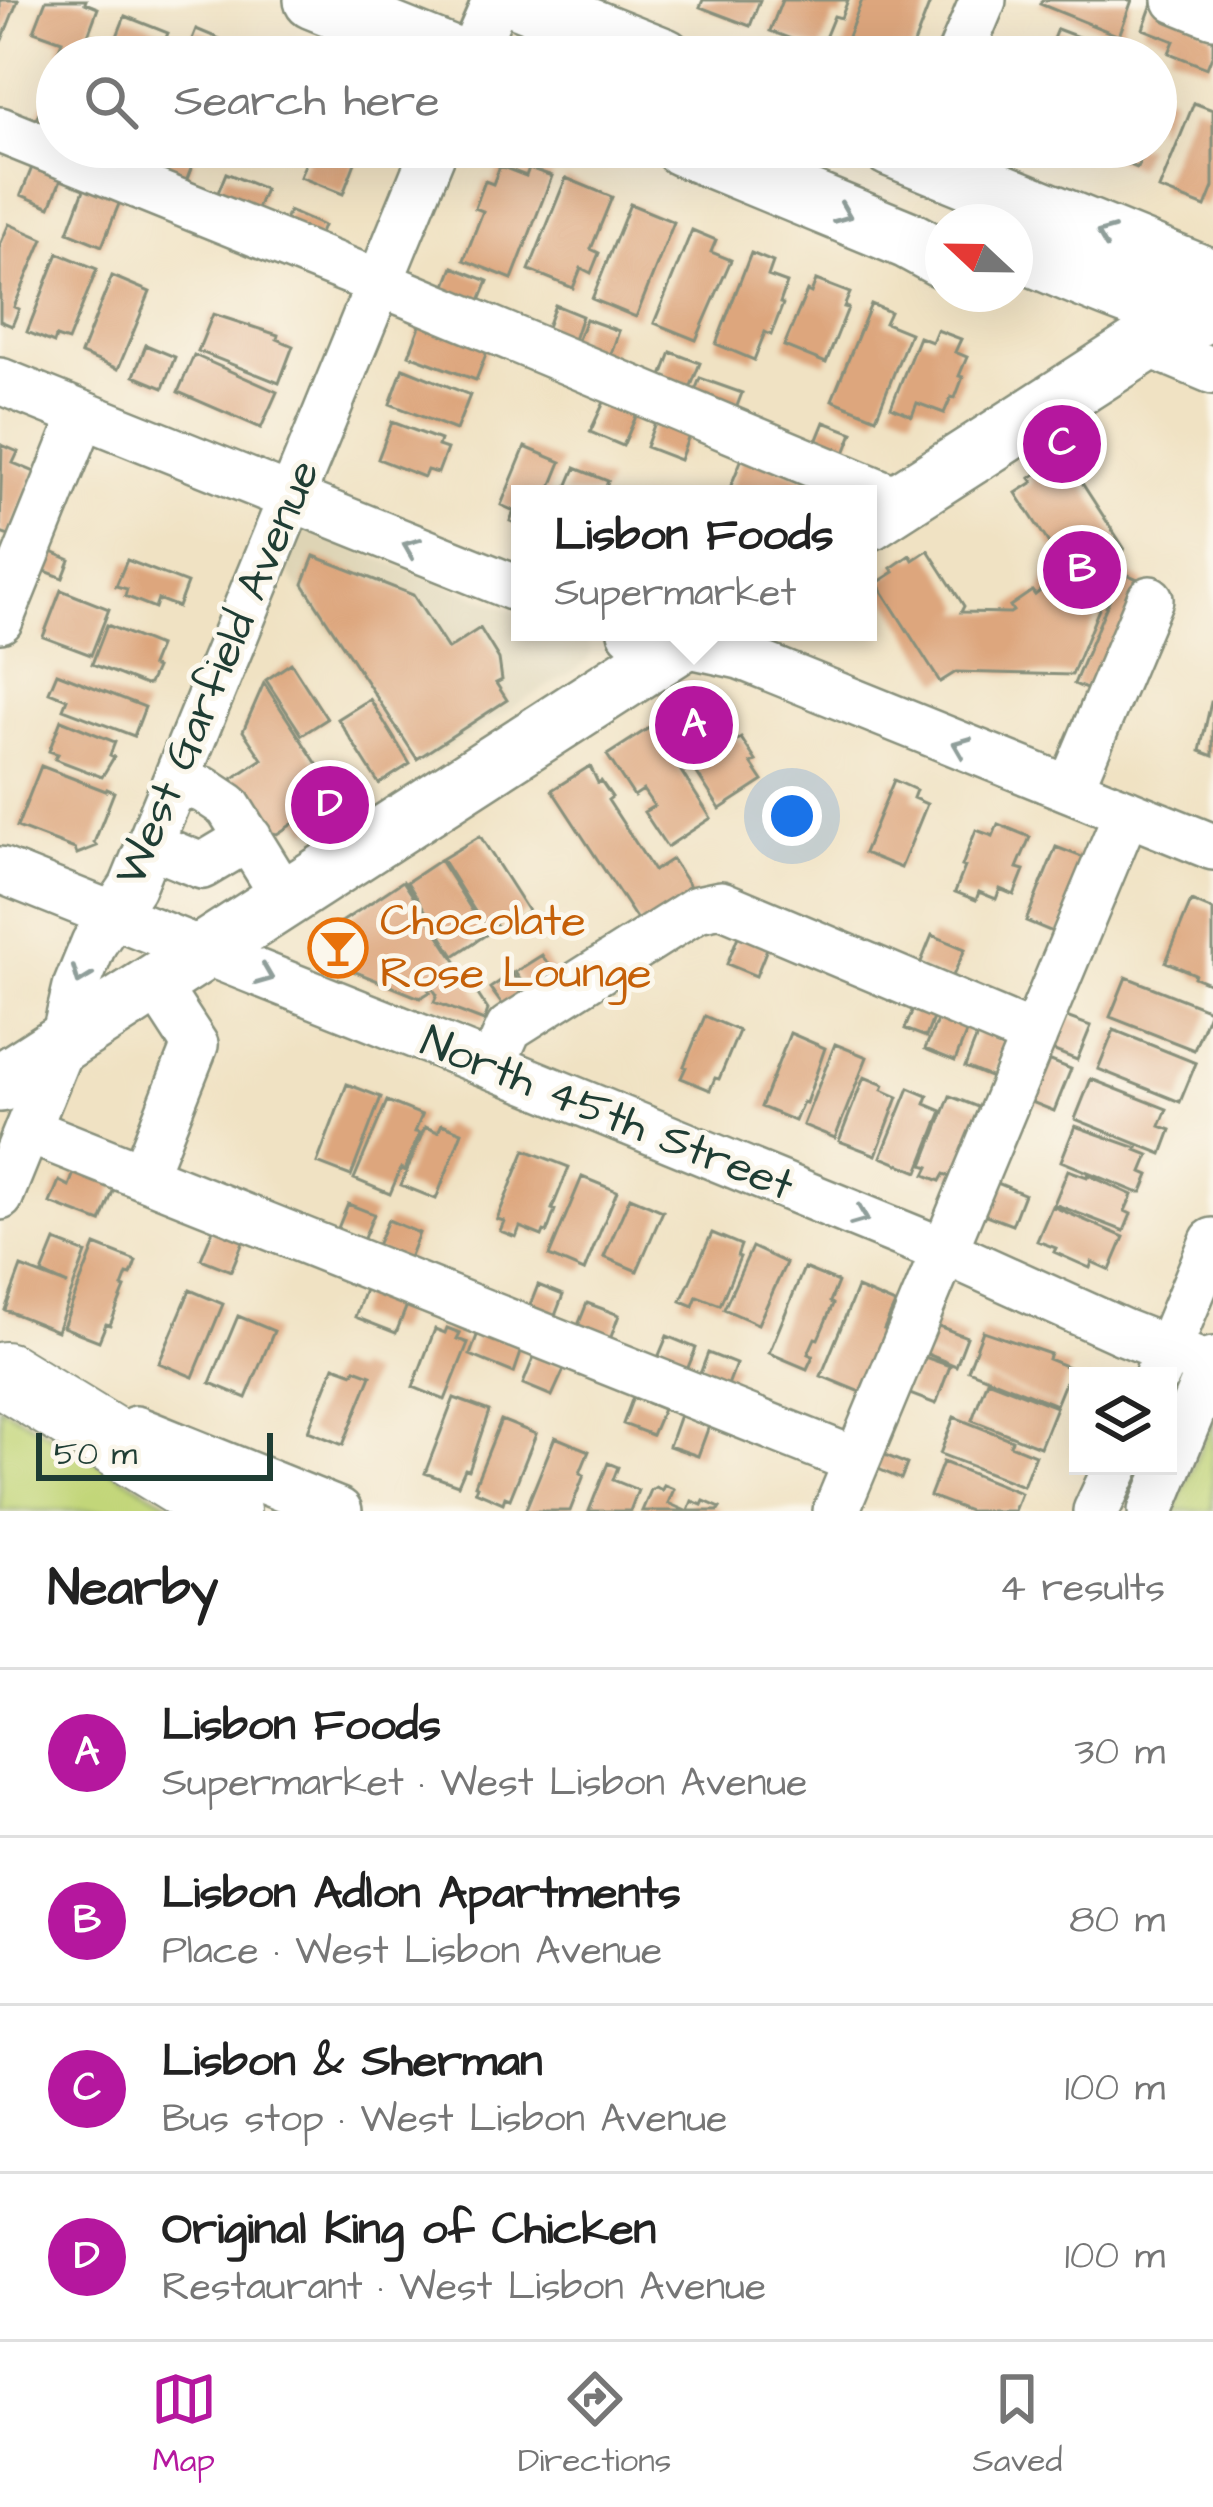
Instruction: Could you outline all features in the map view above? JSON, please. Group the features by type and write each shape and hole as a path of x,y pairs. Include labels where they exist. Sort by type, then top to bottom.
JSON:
{"highway":[{"path":"3,1374 227,1511"}],"main road":[{"path":"313,0 403,36"},
{"path":"521,0 611,36"},
{"path":"735,168 925,243"},
{"path":"944,168 1208,302"},
{"path":"1033,257 1164,310 1208,302"},
{"path":"1033,298 1146,343"},
{"path":"885,512 1208,302"},
{"path":"14,1107 63,1042 285,898 663,641"}],"street":[{"path":"480,36 496,0"},
{"path":"968,36 983,0"},
{"path":"1176,0 1213,15"},
{"path":"0,130 36,145"},
{"path":"94,168 379,284 825,485"},
{"name":"West Garfield Avenue","path":"63,1042 76,987 94,943 132,887 426,168"},
{"path":"1146,343 1213,371"},
{"path":"0,381 511,586"},
{"path":"1,613 83,415"},
{"path":"1070,789 1150,599"},
{"path":"688,641 740,656 1213,847"},
{"path":"176,782 204,790 228,806 285,898"},
{"path":"836,1511 1127,812"},
{"path":"150,845 202,866 249,838"},
{"name":"North 45th Street","path":"0,870 944,1251 1162,1363 1212,1364"},
{"path":"492,1066 508,1028 697,909 721,904 1034,1036"},
{"path":"142,1176 195,1045 154,982"},
{"path":"0,1197 14,1107 142,1176 857,1461"},
{"path":"1162,1363 1213,1241"},
{"path":"1151,1511 1212,1364"},
{"path":"3,1374 339,1511"},
{"path":"1096,1511 1113,1475"}],"shaded area":[{"path":"299,527 511,609 511,641 587,641 591,651 578,668 420,764 285,568"}],"green space":[{"path":"0,1406 182,1511 0,1511"},
{"path":"1213,1418 1213,1511 1174,1511"}],"building":[{"path":"0,0 18,0 0,45"},
{"path":"46,0 86,0 98,8 88,36 48,36 34,31"},
{"path":"703,0 760,0 750,26 700,7"},
{"path":"782,0 848,0 826,36 783,36 770,31"},
{"path":"862,0 931,0 917,36 848,36"},
{"path":"1042,0 1132,0 1119,36 1040,4"},
{"path":"1152,4 1188,18 1213,36 1207,68 1177,56 1177,36 1143,29"},
{"path":"125,16 168,33 167,36 117,36"},
{"path":"1194,103 1213,110 1213,187 1205,207 1159,189 1168,168 1177,168 1177,145"},
{"path":"33,165 62,177 50,207 21,195"},
{"path":"145,168 191,168 182,192 141,177"},
{"path":"304,168 353,168 343,194 300,177"},
{"path":"499,168 526,176 529,168 552,176 512,279 464,260 483,211 475,208 485,181 493,184"},
{"path":"226,173 265,189 252,221 213,205"},
{"path":"566,178 612,197 591,249 599,253 591,273 581,268 573,288 529,270"},
{"path":"88,179 123,194 102,246 68,232"},
{"path":"630,204 674,222 636,317 592,299"},
{"path":"289,211 323,226 313,251 279,236"},
{"path":"9,224 43,239 14,307 19,309 12,326 0,321 0,245"},
{"path":"692,230 716,240 711,252 731,260 696,340 654,323"},
{"path":"58,253 97,269 68,341 56,337 54,343 27,332"},
{"path":"751,253 773,262 768,276 787,283 771,335 765,332 754,360 716,344"},
{"path":"453,267 488,281 474,315 440,301"},
{"path":"112,276 150,292 118,369 81,354"},
{"path":"816,280 850,293 826,363 784,346"},
{"path":"871,304 890,312 885,323 910,333 876,418 832,400"},
{"path":"555,305 582,316 570,352 542,341"},
{"path":"213,314 278,335 277,339 293,346 279,383 198,351"},
{"path":"423,318 490,344 476,380 409,355"},
{"path":"586,319 619,331 608,363 574,350"},
{"path":"937,330 961,339 955,352 967,357 955,398 951,397 944,413 917,403 912,416 891,407 919,337 932,342"},
{"path":"146,345 175,357 163,388 134,376"},
{"path":"671,352 700,363 685,401 657,390"},
{"path":"194,355 277,392 261,428 178,392"},
{"path":"403,368 470,395 456,430 390,404"},
{"path":"700,378 742,393 732,419 690,404"},
{"path":"605,400 637,414 623,446 590,432"},
{"path":"657,417 691,430 680,460 646,447"},
{"path":"392,422 440,440 438,446 447,449 438,473 427,470 424,477 378,459"},
{"path":"824,422 853,433 841,463 812,452"},
{"path":"2,445 18,452 13,463 35,472 9,536 0,533"},
{"path":"525,447 561,462 552,485 511,485 511,510 501,505"},
{"path":"745,451 812,482 811,485 731,485"},
{"path":"1067,460 1124,548 1072,675 956,672 940,682 877,583 910,555 913,560 928,550 964,606 961,612 1010,613 1010,606 1040,591 1059,548 1052,548 1016,493 1049,465 1052,470"},
{"path":"575,468 608,481 606,485 568,485"},
{"path":"43,548 70,560 63,578 35,567"},
{"path":"314,556 413,595 448,649 480,628 499,659 502,680 496,683 507,700 417,759 303,584"},
{"path":"127,560 187,583 178,607 158,599 155,608 125,596 127,589 116,586"},
{"path":"1121,572 1145,582 1098,694 1074,684"},
{"path":"61,590 109,609 91,655 43,637"},
{"path":"107,625 159,646 149,684 92,664"},
{"path":"291,663 327,719 302,735 266,680"},
{"path":"57,673 145,707 134,736 63,709 67,699 49,692"},
{"path":"264,683 345,807 308,831 300,819 277,834 260,830 229,781 262,759 243,731"},
{"path":"701,686 732,726 728,728 736,741 741,738 763,781 720,809 661,717 670,711 667,707"},
{"path":"370,699 410,764 379,784 338,719"},
{"path":"1213,702 1213,756 1200,751"},
{"path":"61,720 115,742 110,755 114,757 102,777 55,759 58,754 49,751"},
{"path":"652,726 711,818 667,847 644,812 654,806 643,790 634,796 607,755"},
{"path":"41,766 114,792 94,843 97,846 77,854 75,849 17,827"},
{"path":"590,766 654,871 672,859 697,897 645,932 552,790"},
{"path":"894,780 916,790 913,798 927,804 901,868 864,853"},
{"path":"998,824 1030,837 1017,868 1024,870 1014,895 1000,889 996,899 979,892 976,900 955,892 976,830 993,836"},
{"path":"480,836 528,911 499,929 495,923 486,929 442,859"},
{"path":"1056,847 1090,860 1060,935 1026,921"},
{"path":"440,860 487,934 454,956 407,882"},
{"path":"403,881 488,1010 484,1021 434,1002 437,995 421,972 430,992 420,998 313,952 312,942 319,934"},
{"path":"1191,901 1213,910 1213,985 1166,962"},
{"path":"739,934 768,946 756,976 727,964"},
{"path":"932,935 965,949 951,980 919,967"},
{"path":"542,955 559,981 533,999 515,972"},
{"path":"512,973 530,1000 509,1014 490,988"},
{"path":"1126,977 1210,1010 1194,1050 1110,1017"},
{"path":"916,1002 936,1010 926,1037 905,1029"},
{"path":"1061,1015 1091,1026 1077,1060 1047,1048"},
{"path":"705,1016 739,1031 710,1090 681,1078"},
{"path":"939,1016 968,1028 955,1061 925,1049"},
{"path":"1114,1030 1196,1063 1180,1102 1098,1069"},
{"path":"979,1031 1006,1042 992,1078 965,1067"},
{"path":"790,1033 825,1048 795,1121 761,1107"},
{"path":"835,1044 867,1057 835,1138 803,1125"},
{"path":"1041,1057 1071,1069 1054,1111 1024,1099"},
{"path":"864,1077 898,1097 876,1155 839,1141"},
{"path":"1091,1079 1167,1109 1160,1126 1171,1130 1162,1154 1075,1119"},
{"path":"347,1084 381,1097 351,1176 317,1163"},
{"path":"909,1088 928,1096 925,1104 942,1111 918,1172 881,1157"},
{"path":"950,1096 988,1111 960,1180 944,1174 940,1181 925,1175 929,1167 923,1165"},
{"path":"387,1101 422,1115 415,1132 420,1133 390,1194 354,1179"},
{"path":"442,1124 462,1132 436,1199 401,1185 425,1127 438,1132"},
{"path":"1075,1126 1149,1155 1142,1172 1149,1175 1142,1192 1061,1161"},
{"path":"525,1150 569,1167 542,1236 520,1227 516,1237 500,1231 504,1221 497,1219"},
{"path":"77,1165 117,1181 101,1222 50,1203 59,1181 69,1186"},
{"path":"1068,1170 1132,1195 1124,1231 1054,1204"},
{"path":"582,1177 617,1191 584,1271 549,1256"},
{"path":"995,1182 1024,1194 1012,1225 983,1214"},
{"path":"630,1197 663,1211 637,1271 604,1257"},
{"path":"348,1204 374,1214 362,1243 336,1233"},
{"path":"1052,1206 1124,1237 1110,1270 1092,1262 1090,1268 1037,1241"},
{"path":"388,1220 419,1233 407,1263 375,1250"},
{"path":"215,1225 245,1237 231,1271 201,1259"},
{"path":"712,1233 741,1245 740,1257 720,1305 697,1296 693,1306 681,1301"},
{"path":"55,1241 86,1253 57,1331 5,1310 21,1267 68,1285 42,1273"},
{"path":"95,1245 136,1261 99,1341 63,1327"},
{"path":"752,1247 786,1263 758,1324 724,1309"},
{"path":"804,1268 838,1282 833,1304 808,1354 813,1356 807,1369 769,1353"},
{"path":"367,1284 409,1300 396,1333 355,1317"},
{"path":"538,1285 563,1295 551,1326 526,1316"},
{"path":"857,1288 895,1304 860,1392 821,1376"},
{"path":"190,1290 223,1304 193,1377 159,1363"},
{"path":"587,1303 619,1315 608,1345 575,1333"},
{"path":"238,1316 274,1331 246,1398 210,1383"},
{"path":"931,1323 967,1337 956,1366 920,1351"},
{"path":"447,1328 468,1343 445,1400 413,1387 435,1329 445,1333"},
{"path":"479,1330 523,1347 514,1373 470,1355"},
{"path":"983,1331 1050,1354 1048,1359 1069,1367 1069,1373 1056,1405 968,1370"},
{"path":"667,1336 696,1348 684,1377 655,1365"},
{"path":"708,1353 736,1364 725,1393 697,1382"},
{"path":"535,1354 565,1367 552,1396 523,1384"},
{"path":"922,1356 950,1366 936,1404 907,1393"},
{"path":"334,1366 371,1375 343,1445 308,1431"},
{"path":"987,1380 1056,1407 1040,1447 972,1420"},
{"path":"633,1397 663,1409 652,1435 623,1424"},
{"path":"454,1398 489,1411 469,1470 465,1469 458,1485 425,1473"},
{"path":"680,1415 709,1426 698,1456 669,1446"},
{"path":"954,1417 1012,1440 1010,1445 1035,1455 1023,1486 940,1454"},
{"path":"501,1420 536,1434 510,1499 505,1497 503,1503 475,1491"},
{"path":"555,1437 589,1451 570,1511 525,1511"},
{"path":"880,1453 907,1464 901,1479 874,1467"},
{"path":"943,1462 1021,1493 1014,1511 969,1511 930,1496"},
{"path":"608,1463 618,1467 613,1480 638,1490 630,1511 589,1511"},
{"path":"664,1485 674,1489 668,1503 686,1511 642,1511 651,1490 662,1490"},
{"path":"692,1501 702,1505 704,1501 720,1508 688,1511"}],"place":[{"name":"Lisbon & Sherman","path":"1062,444"},
{"name":"Lisbon Adlon Apartments","path":"1082,570"},
{"name":"Lisbon Foods","path":"694,725"},
{"name":"Original King of Chicken","path":"330,805"},
{"name":"Chocolate Rose Lounge","path":"338,948"}]}
